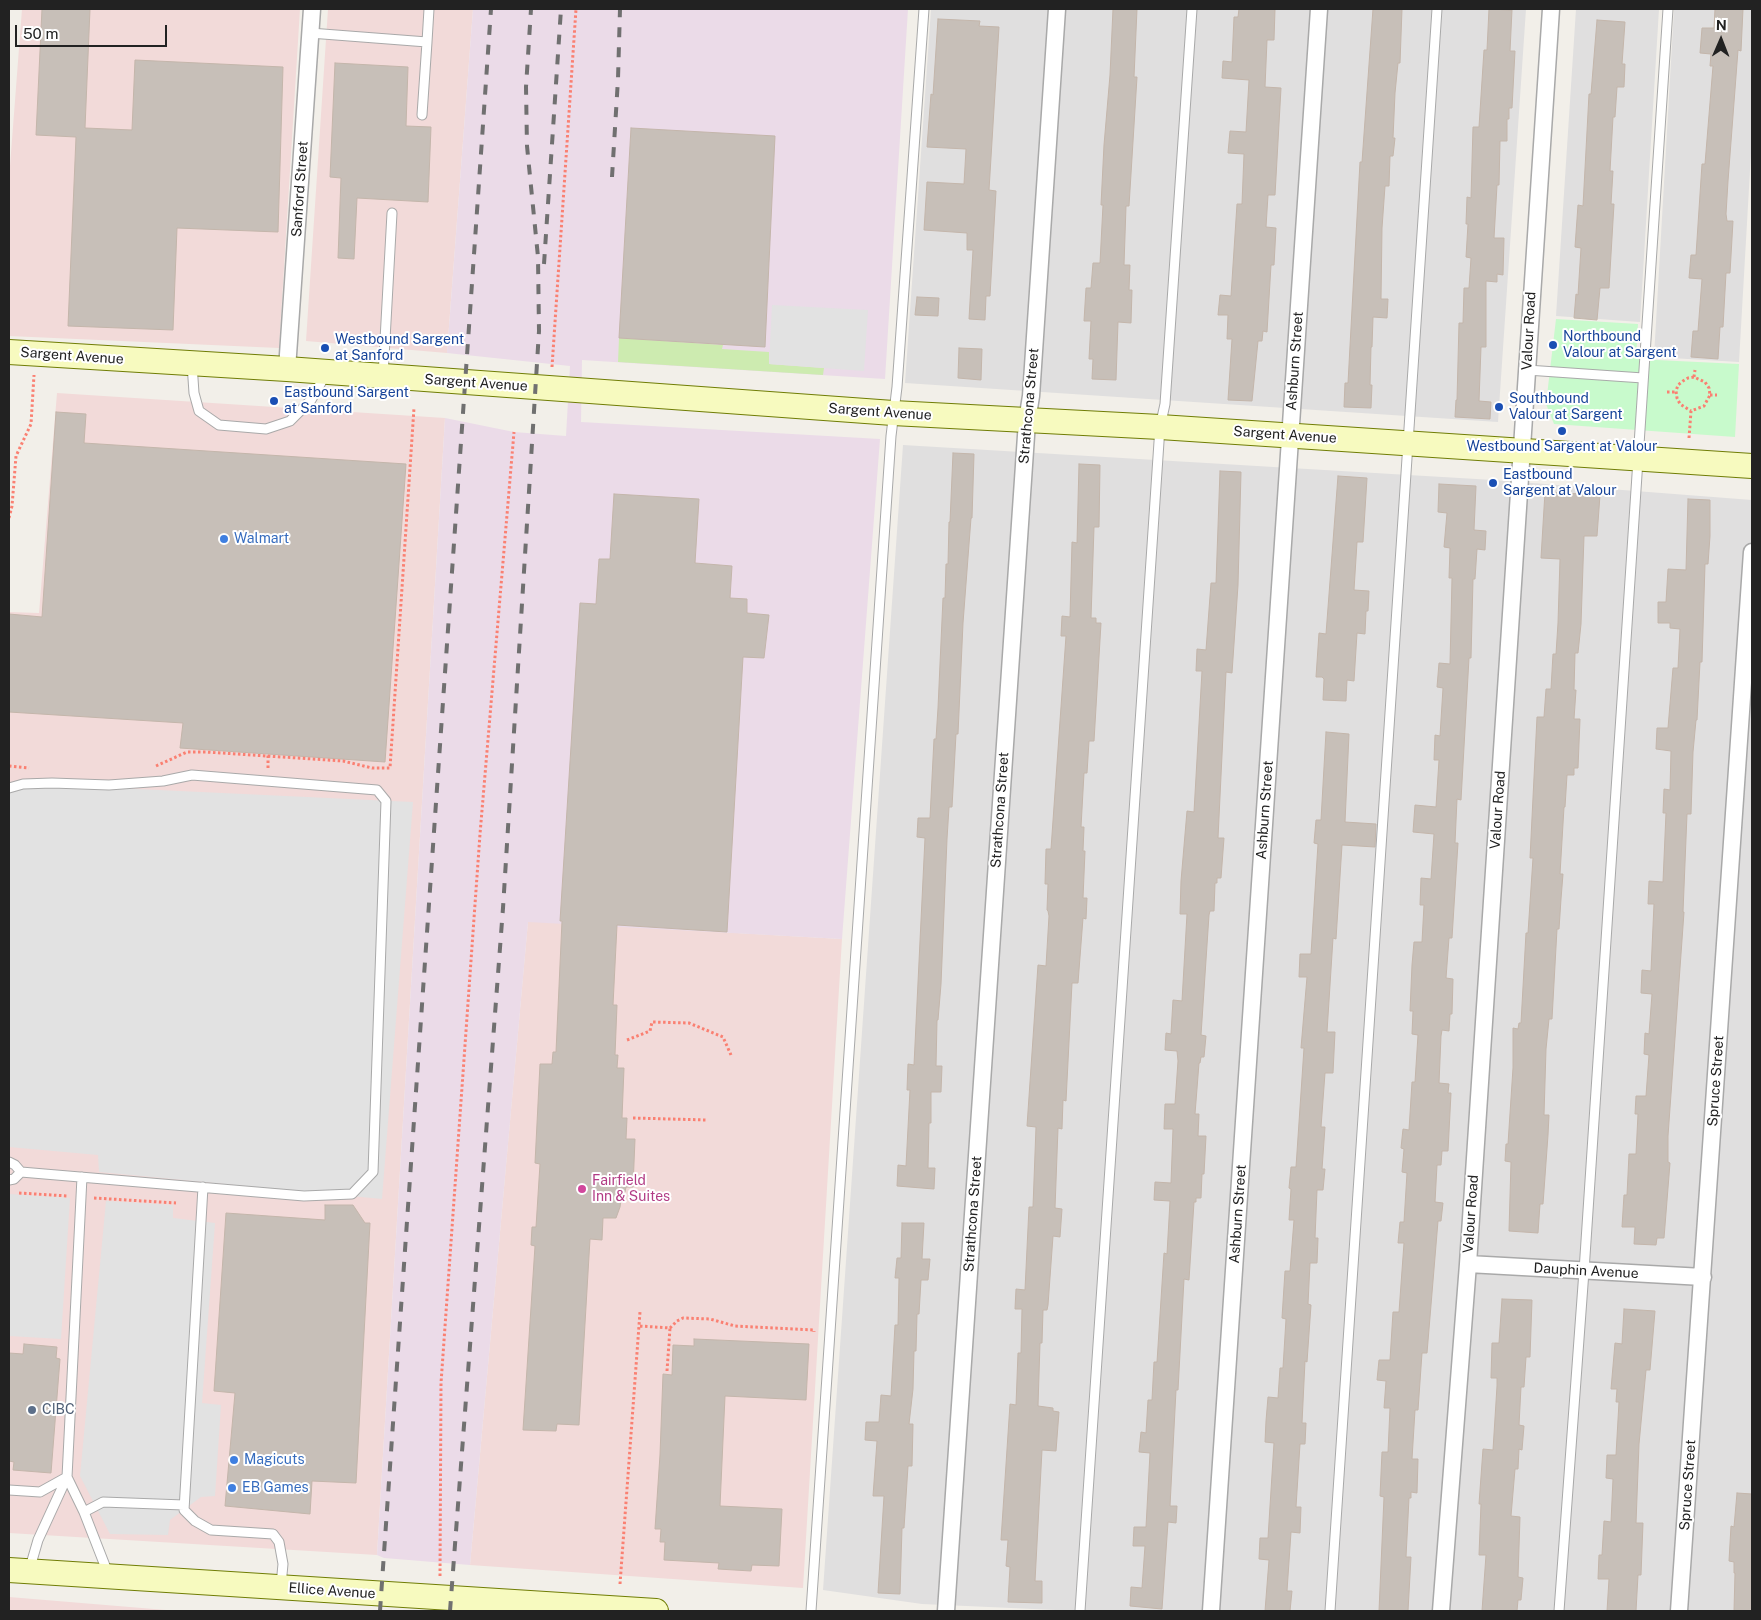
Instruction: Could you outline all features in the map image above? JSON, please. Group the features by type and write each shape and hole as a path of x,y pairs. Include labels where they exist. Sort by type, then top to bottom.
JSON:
{"main road":[{"name":"Sargent Avenue","path":"9,352 327,372 893,413 1290,435 1752,466"},
{"name":"Ellice Avenue","path":"19,1571 656,1611"}],"street":[{"name":"Sanford Street","path":"287,370 312,9"},
{"name":"Strathcona Street","path":"946,1611 1057,9"},
{"name":"Ashburn Street","path":"1211,1611 1319,9"},
{"name":"Valour Road","path":"1442,1611 1468,1264 1550,9"},
{"name":"Spruce Street","path":"1679,1611 1752,552"},
{"name":"Dauphin Avenue","path":"1468,1264 1703,1277"}],"lane":[{"path":"422,115 429,9"},
{"path":"811,1611 893,413 898,387 924,9"},
{"path":"1080,1611 1160,427 1166,404 1192,9"},
{"path":"1330,1611 1437,9"},
{"path":"1559,1611 1584,1271 1668,9"},
{"path":"310,33 427,42"},
{"path":"382,376 392,213"},
{"path":"192,364 194,393 199,411 219,424 266,429 290,421 311,400 327,372"},
{"path":"1527,370 1642,378"},
{"path":"9,788 23,784 52,783 109,785 163,781 192,775 377,790 386,801 373,1172 352,1194 304,1196 21,1172 15,1165 9,1162"},
{"path":"9,1180 14,1180 21,1172"},
{"path":"19,1571 38,1540 67,1477 82,1176"},
{"path":"203,1188 184,1510 195,1521 211,1530 273,1534 280,1542 284,1564 280,1588"},
{"path":"9,1490 40,1492 67,1477"},
{"path":"67,1477 84,1512 110,1576"},
{"path":"84,1512 103,1502 184,1505"}],"path":[{"path":"551,389 576,9"},
{"path":"9,518 12,506 16,456 31,424 35,354"},
{"path":"1694,377 1695,370"},
{"path":"1694,377 1705,382 1709,388 1710,395 1704,406 1698,410 1691,411 1680,404 1676,392 1678,385 1688,378 1694,377"},
{"path":"1666,392 1676,392"},
{"path":"1710,395 1717,396"},
{"path":"372,768 390,768 414,408"},
{"path":"1689,438 1691,411"},
{"path":"439,1597 442,1374 480,834 514,432"},
{"path":"627,1040 650,1031 652,1022 688,1023 723,1037 731,1055"},
{"path":"633,1118 707,1120"},
{"path":"620,1584 640,1312"},
{"path":"667,1371 670,1328 682,1318 710,1319 735,1326 814,1330 814,1337"},
{"path":"640,1326 670,1328"}],"shaded area":[{"path":"22,9 300,9 279,348 9,336 9,179"},
{"path":"328,9 473,9 447,353 306,341"},
{"path":"473,9 908,9 885,379 582,360 581,422 880,439 842,939 528,922 470,1565 384,1558 377,1555 445,418 514,432 566,436 570,366 447,353"},
{"path":"931,9 1526,9 1498,422 905,383"},
{"path":"1576,9 1659,9 1640,322 1556,316"},
{"path":"1674,9 1752,9 1752,136 1739,362 1654,357"},
{"path":"772,305 868,310 864,371 769,364"},
{"path":"57,393 445,418 377,1555 9,1533 9,612 39,613"},
{"path":"903,445 1493,480 1752,500 1752,1611 1078,1611 922,1604 823,1590"},
{"path":"10,783 413,802 382,1199 99,1172 98,1155 9,1147"},
{"path":"528,921 842,939 803,1588 470,1565"},
{"path":"9,1194 70,1198 61,1339 9,1336"},
{"path":"106,1201 173,1205 173,1218 215,1223 202,1403 221,1405 215,1496 201,1497 170,1520 168,1535 110,1534 80,1476"},
{"path":"9,1597 178,1611 9,1611"}],"green space":[{"path":"1556,319 1638,324 1636,359 1739,364 1735,437 1554,424 1546,404"},
{"path":"619,338 723,345 722,349 769,352 769,364 824,368 823,375 618,362"}],"building":[{"path":"42,9 90,9 85,128 132,130 135,60 283,67 278,232 177,228 173,330 68,326 76,137 36,135"},
{"path":"1113,9 1137,9 1134,77 1137,77 1129,206 1126,206 1124,265 1130,265 1129,290 1132,290 1131,323 1118,322 1116,380 1092,379 1093,359 1089,359 1091,321 1084,321 1086,288 1091,288 1093,263 1100,263 1104,145"},
{"path":"1239,9 1275,9 1274,40 1267,40 1265,87 1281,88 1275,195 1268,195 1266,227 1276,228 1274,265 1271,265 1267,332 1263,331 1262,341 1258,341 1252,401 1228,400 1232,339 1227,339 1228,315 1218,315 1220,295 1231,296 1237,204 1242,204 1244,154 1228,153 1230,131 1246,132 1249,80 1222,78 1223,61 1232,62 1234,17 1238,17"},
{"path":"1373,9 1402,9 1400,63 1398,63 1395,93 1393,138 1395,138 1393,156 1390,156 1389,186 1385,186 1382,228 1381,299 1388,299 1387,318 1373,317 1370,385 1372,385 1371,408 1344,407 1345,383 1348,383 1360,162 1362,162"},
{"path":"1489,9 1512,10 1510,51 1515,51 1512,108 1509,108 1509,119 1507,119 1507,141 1500,141 1499,185 1497,185 1494,238 1504,238 1503,275 1497,274 1497,282 1486,281 1486,347 1481,347 1479,401 1491,402 1490,419 1455,417 1459,323 1463,323 1464,288 1469,288 1471,258 1466,257 1467,197 1471,198 1473,127 1479,127 1484,50 1487,50"},
{"path":"1715,9 1743,9 1741,51 1738,50 1726,214 1727,221 1733,221 1730,273 1726,273 1723,327 1720,327 1718,359 1691,357 1693,331 1698,331 1702,279 1689,278 1691,255 1696,255 1702,164 1705,164 1713,66 1710,66 1711,54 1700,53 1702,28 1714,28"},
{"path":"938,19 980,21 979,26 999,27 989,190 996,191 990,296 986,296 985,320 969,319 973,250 967,250 967,233 924,230 927,182 964,184 966,149 927,147 931,94 933,95"},
{"path":"1597,20 1625,22 1622,64 1625,64 1624,87 1617,87 1615,117 1613,117 1610,171 1613,171 1611,204 1614,204 1609,288 1600,288 1597,320 1574,318 1576,294 1578,295 1581,248 1575,247 1578,205 1583,206 1589,94 1591,94"},
{"path":"335,63 408,67 406,126 431,127 428,202 357,198 354,259 338,258 341,178 330,177"},
{"path":"631,128 775,136 765,347 619,338"},
{"path":"917,297 939,298 938,316 915,315"},
{"path":"959,348 982,349 981,380 958,378"},
{"name":"Walmart","path":"56,412 86,414 84,443 406,464 385,762 180,748 183,723 9,712 9,614 42,617"},
{"path":"953,453 974,454 972,518 963,623 958,734 956,734 952,807 949,807 941,984 937,1020 936,1066 942,1066 941,1092 931,1092 931,1123 929,1123 928,1168 935,1168 934,1189 897,1186 898,1165 906,1166 910,1090 907,1090 908,1064 914,1065 925,838 917,837 918,818 930,818 943,598 945,598 946,564 948,564"},
{"path":"1079,464 1100,465 1099,527 1094,527 1091,618 1096,618 1096,623 1101,623 1094,741 1089,741 1087,773 1084,773 1081,827 1084,827 1083,898 1087,898 1086,919 1083,918 1078,983 1072,983 1066,1101 1063,1100 1062,1129 1058,1128 1055,1208 1062,1209 1060,1237 1053,1236 1048,1305 1047,1310 1043,1310 1042,1343 1040,1343 1038,1406 1053,1408 1053,1411 1059,1412 1056,1451 1042,1450 1035,1581 1042,1581 1042,1603 1008,1602 1010,1567 1006,1566 1008,1540 1001,1540 1010,1404 1016,1405 1018,1353 1021,1353 1022,1309 1015,1309 1016,1289 1025,1290 1029,1207 1033,1207 1036,1127 1027,1126 1038,965 1046,966 1049,916 1047,910 1048,884 1045,884 1046,849 1051,849 1066,636 1061,636 1062,616 1070,617 1072,542 1077,543"},
{"path":"1220,471 1241,472 1238,585 1232,673 1226,672 1218,838 1224,838 1221,878 1217,878 1217,883 1215,883 1214,911 1210,911 1209,915 1201,1035 1206,1036 1204,1057 1201,1057 1199,1063 1195,1114 1199,1114 1198,1136 1206,1136 1204,1174 1202,1174 1201,1198 1196,1198 1196,1202 1194,1202 1189,1280 1184,1279 1170,1506 1177,1506 1176,1523 1168,1522 1162,1609 1130,1606 1131,1587 1142,1588 1145,1546 1133,1546 1134,1527 1146,1527 1150,1453 1139,1452 1141,1432 1146,1433 1148,1400 1152,1400 1154,1362 1157,1362 1164,1253 1167,1254 1170,1201 1154,1200 1155,1182 1171,1183 1173,1129 1164,1129 1165,1104 1175,1104 1178,1061 1177,1051 1165,1050 1166,1033 1171,1034 1173,1000 1182,1001 1187,914 1180,914 1181,881 1187,811 1194,812 1202,671 1196,671 1197,649 1206,650 1211,583 1216,583"},
{"path":"1338,476 1367,478 1363,542 1357,542 1354,590 1369,591 1368,611 1366,611 1365,634 1357,633 1354,681 1347,680 1346,701 1323,700 1324,679 1316,677 1319,633 1326,634"},
{"path":"1439,484 1476,486 1474,530 1486,531 1485,550 1477,549 1475,579 1473,579 1471,658 1469,658 1461,800 1457,799 1455,843 1458,843 1452,938 1449,938 1446,978 1453,979 1452,1014 1450,1014 1449,1031 1442,1030 1439,1083 1449,1084 1448,1093 1451,1093 1448,1151 1442,1151 1441,1165 1437,1165 1435,1202 1443,1203 1441,1221 1438,1221 1427,1353 1422,1353 1418,1410 1415,1410 1412,1459 1418,1459 1417,1493 1411,1492 1411,1498 1409,1498 1406,1557 1411,1557 1408,1611 1379,1611 1384,1497 1380,1496 1382,1452 1388,1452 1390,1408 1384,1408 1386,1381 1377,1380 1379,1360 1390,1360 1393,1312 1399,1312 1404,1243 1398,1243 1400,1222 1404,1222 1407,1173 1402,1172 1404,1149 1401,1148 1403,1129 1409,1130 1412,1082 1415,1082 1418,1035 1412,1034 1413,1011 1410,1011 1412,965 1414,942 1422,942 1424,905 1420,905 1421,878 1431,879 1434,834 1413,832 1415,805 1436,807 1439,760 1434,760 1435,735 1440,736 1443,688 1437,687 1439,663 1450,664 1452,578 1449,578 1450,548 1444,547 1447,513 1438,512"},
{"path":"1545,492 1600,495 1597,536 1584,536 1581,624 1578,653 1575,653 1574,690 1576,690 1574,719 1580,719 1578,768 1574,768 1574,775 1567,775 1564,807 1560,874 1563,874 1559,929 1557,929 1552,1019 1549,1019 1546,1049 1544,1115 1549,1115 1548,1135 1543,1204 1540,1204 1538,1233 1509,1231 1511,1162 1505,1161 1506,1144 1508,1144 1513,1068 1513,1028 1518,1029 1519,1023 1521,1023 1526,933 1528,933 1533,858 1530,858 1537,717 1544,717 1546,689 1551,689 1553,654 1556,654 1558,623 1560,559 1541,558"},
{"path":"614,494 699,499 695,563 732,566 730,598 747,599 747,613 769,615 764,658 743,657 727,932 617,925 613,1005 617,1005 615,1055 618,1055 617,1068 624,1068 622,1118 627,1118 626,1139 635,1139 633,1187 626,1187 625,1192 622,1192 616,1218 603,1218 602,1240 590,1239 579,1425 557,1424 556,1431 523,1430 535,1246 531,1245 532,1227 536,1227 540,1164 535,1163 540,1064 552,1064 553,1052 556,1052 562,921 560,921 580,603 596,604 599,559 610,559"},
{"path":"1688,499 1710,500 1710,536 1708,564 1705,564 1702,662 1700,662 1697,720 1693,752 1691,814 1687,814 1684,912 1668,1136 1668,1162 1670,1163 1664,1238 1657,1238 1656,1245 1634,1244 1635,1227 1622,1227 1624,1195 1627,1195 1629,1154 1636,1154 1638,1114 1635,1114 1636,1096 1646,1096 1649,1055 1644,1054 1645,1033 1649,1034 1652,994 1641,993 1642,970 1651,971 1654,904 1648,904 1649,881 1663,882 1666,813 1663,813 1664,789 1670,790 1671,751 1656,749 1657,728 1668,728 1673,668 1678,668 1680,629 1670,628 1670,623 1658,623 1658,602 1666,602 1668,569 1686,570"},
{"path":"1326,732 1349,734 1345,822 1376,824 1375,847 1342,845 1336,939 1333,938 1327,1032 1335,1032 1333,1073 1325,1073 1321,1127 1325,1127 1322,1169 1325,1169 1323,1190 1317,1190 1315,1238 1318,1238 1317,1263 1310,1263 1308,1304 1311,1305 1307,1362 1305,1361 1302,1423 1306,1423 1305,1444 1300,1444 1296,1507 1301,1507 1300,1533 1291,1532 1287,1591 1292,1591 1290,1611 1265,1611 1269,1560 1259,1559 1260,1538 1268,1538 1274,1443 1265,1442 1266,1421 1268,1397 1278,1398 1280,1368 1283,1368 1286,1319 1282,1318 1285,1271 1290,1271 1294,1220 1289,1220 1291,1189 1289,1188 1291,1167 1296,1167 1304,1048 1301,1048 1307,977 1299,977 1300,954 1311,954 1318,844 1314,843 1316,820 1321,820"},
{"path":"325,1205 353,1205 365,1223 370,1223 356,1483 312,1481 310,1514 225,1506 235,1393 214,1391 226,1213 325,1220"},
{"path":"902,1223 924,1223 922,1259 930,1259 928,1280 921,1280 919,1314 917,1314 916,1351 914,1351 913,1389 909,1424 913,1424 912,1466 908,1466 904,1528 902,1528 900,1594 878,1593 884,1496 873,1496 877,1441 865,1440 866,1422 879,1422 881,1395 891,1396 895,1325 898,1325 899,1278 895,1278 897,1258 901,1258"},
{"path":"1502,1299 1532,1300 1530,1357 1526,1357 1524,1387 1521,1387 1519,1425 1524,1426 1522,1450 1519,1449 1518,1469 1515,1469 1511,1516 1520,1517 1518,1577 1523,1578 1521,1600 1518,1600 1517,1611 1482,1611 1486,1555 1479,1555 1481,1504 1479,1504 1483,1449 1493,1450 1497,1378 1491,1378 1492,1343 1499,1343"},
{"path":"1624,1309 1655,1311 1650,1370 1646,1370 1639,1444 1636,1523 1643,1523 1641,1575 1638,1575 1636,1611 1607,1611 1609,1579 1598,1579 1599,1555 1602,1555 1604,1521 1611,1522 1613,1479 1606,1478 1607,1455 1616,1455 1619,1402 1616,1402 1617,1389 1611,1389 1615,1343 1622,1344"},
{"path":"694,1339 809,1344 806,1400 725,1396 720,1506 782,1509 779,1566 752,1565 751,1571 718,1569 719,1563 664,1560 665,1542 660,1542 661,1529 655,1529 663,1374 672,1375 673,1345 694,1346"},
{"name":"CIBC","path":"24,1344 57,1347 56,1358 60,1359 51,1473 13,1470 14,1462 9,1461 9,1353 23,1354"},
{"path":"1737,1493 1752,1494 1752,1611 1734,1611 1734,1562 1729,1561 1731,1526 1734,1527"}],"railway":[{"path":"380,1611 491,9"},
{"path":"450,1611 503,908 539,331 538,257 527,146 526,87 531,9"},
{"path":"544,264 561,9"},
{"path":"612,177 620,9"}],"place":[{"name":"Northbound Valour at Sargent","path":"1553,345"},
{"name":"Westbound Sargent at Sanford","path":"325,348"},
{"name":"Eastbound Sargent at Sanford","path":"274,401"},
{"name":"Southbound Valour at Sargent","path":"1499,407"},
{"name":"Westbound Sargent at Valour","path":"1562,431"},
{"name":"Eastbound Sargent at Valour","path":"1493,483"},
{"name":"Walmart","path":"224,539"},
{"name":"Fairfield Inn & Suites","path":"582,1189"},
{"name":"CIBC","path":"32,1410"},
{"name":"Magicuts","path":"234,1460"},
{"name":"EB Games","path":"232,1488"}]}
